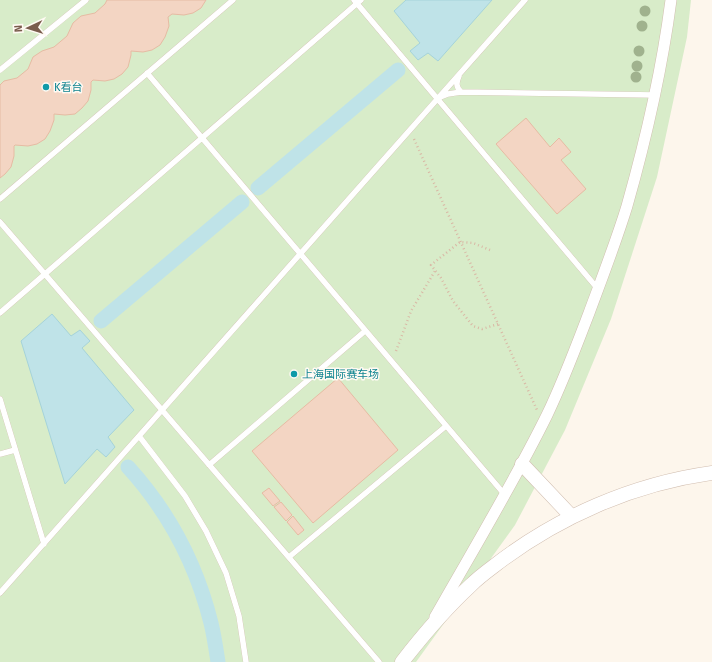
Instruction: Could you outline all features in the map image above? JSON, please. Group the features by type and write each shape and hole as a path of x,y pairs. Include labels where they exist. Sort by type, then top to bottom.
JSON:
{"street":[{"path":"429,627 522,464 543,423 570,362 598,289 626,207 655,95 671,0"},
{"path":"522,464 572,517"},
{"path":"402,662 429,627 471,584 513,551 572,517 627,493 686,477 712,473"}],"lane":[{"path":"0,70 86,0"},
{"path":"0,199 233,0"},
{"path":"0,593 525,0"},
{"path":"0,313 357,1 598,289"},
{"path":"460,72 456,84 458,90 461,92"},
{"path":"147,73 505,495"},
{"path":"437,98 448,94 461,92 655,95"},
{"path":"0,222 379,662"},
{"path":"209,465 365,331"},
{"path":"0,399 44,544"},
{"path":"289,557 446,426"},
{"path":"138,436 185,496 206,531 228,580 239,616 246,662"},
{"path":"0,454 15,450"}],"path":[{"path":"409,130 543,423"},
{"path":"490,250 473,243 460,242 430,265 441,278 452,301 473,326 482,329 498,324"},
{"path":"392,361 411,311 436,271"}],"green space":[{"name":"上海国际赛车场","path":"0,0 691,0 687,37 657,177 611,319 565,430 515,525 416,662 0,662"}],"water":[{"path":"406,0 492,0 438,61 428,53 418,60 410,51 420,43 394,11"},
{"path":"52,314 71,336 80,330 90,341 82,348 134,410 108,437 115,447 106,457 97,449 65,484 21,341"}],"building":[{"name":"K看台","path":"107,0 206,0 201,8 193,13 184,15 172,14 168,17 169,26 160,45 152,50 143,52 131,51 128,67 122,74 114,79 105,81 93,80 91,82 91,90 88,101 75,114 54,114 54,120 45,139 37,144 28,146 15,145 11,167 0,178 0,85 4,81 17,78 28,69 33,57 42,51 54,47 67,36 73,23 81,16 95,13 105,4"},
{"path":"526,118 550,147 559,138 571,152 561,160 586,189 557,214 496,144"},
{"path":"338,378 398,450 313,523 252,451"},
{"path":"269,488 280,501 273,506 262,493"},
{"path":"281,502 292,515 286,521 274,507"},
{"path":"293,516 304,530 298,535 287,522"}],"waterway":[{"path":"258,188 398,70"},
{"path":"101,321 242,202"},
{"path":"128,467 143,484 168,520 189,559 205,601 212,628 218,662"}],"place":[{"name":"K看台","path":"46,87"},
{"name":"上海国际赛车场","path":"294,374"}]}
